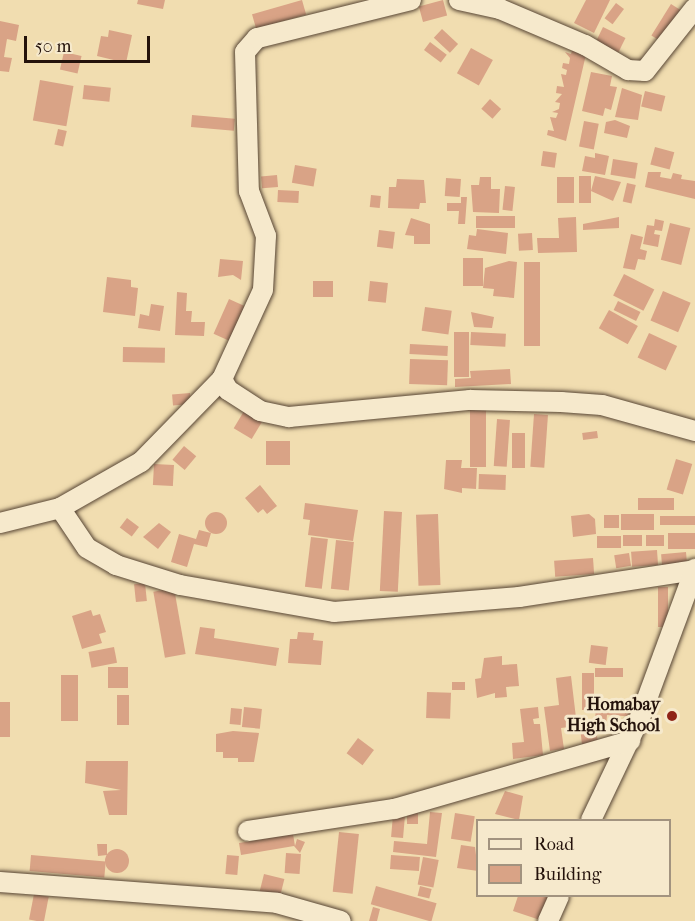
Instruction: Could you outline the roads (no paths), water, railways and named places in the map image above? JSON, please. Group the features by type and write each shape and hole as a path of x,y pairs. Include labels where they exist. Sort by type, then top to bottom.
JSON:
{"street":[{"path":"0,523 60,508 141,462 222,379 263,290 266,236 249,190 245,52 257,38 411,0"},
{"path":"459,0 500,9 585,45 628,70 645,71 695,8"},
{"path":"222,379 240,401 260,411 289,417 470,400 561,402 602,405 695,431"},
{"path":"60,508 87,548 116,565 180,585 334,612 519,597 695,569 630,741 591,819"},
{"path":"248,831 394,809 630,741"},
{"path":"0,882 277,903 341,921"},
{"path":"548,921 559,897"}],"place":[{"name":"Homabay High School","path":"672,716"}]}
